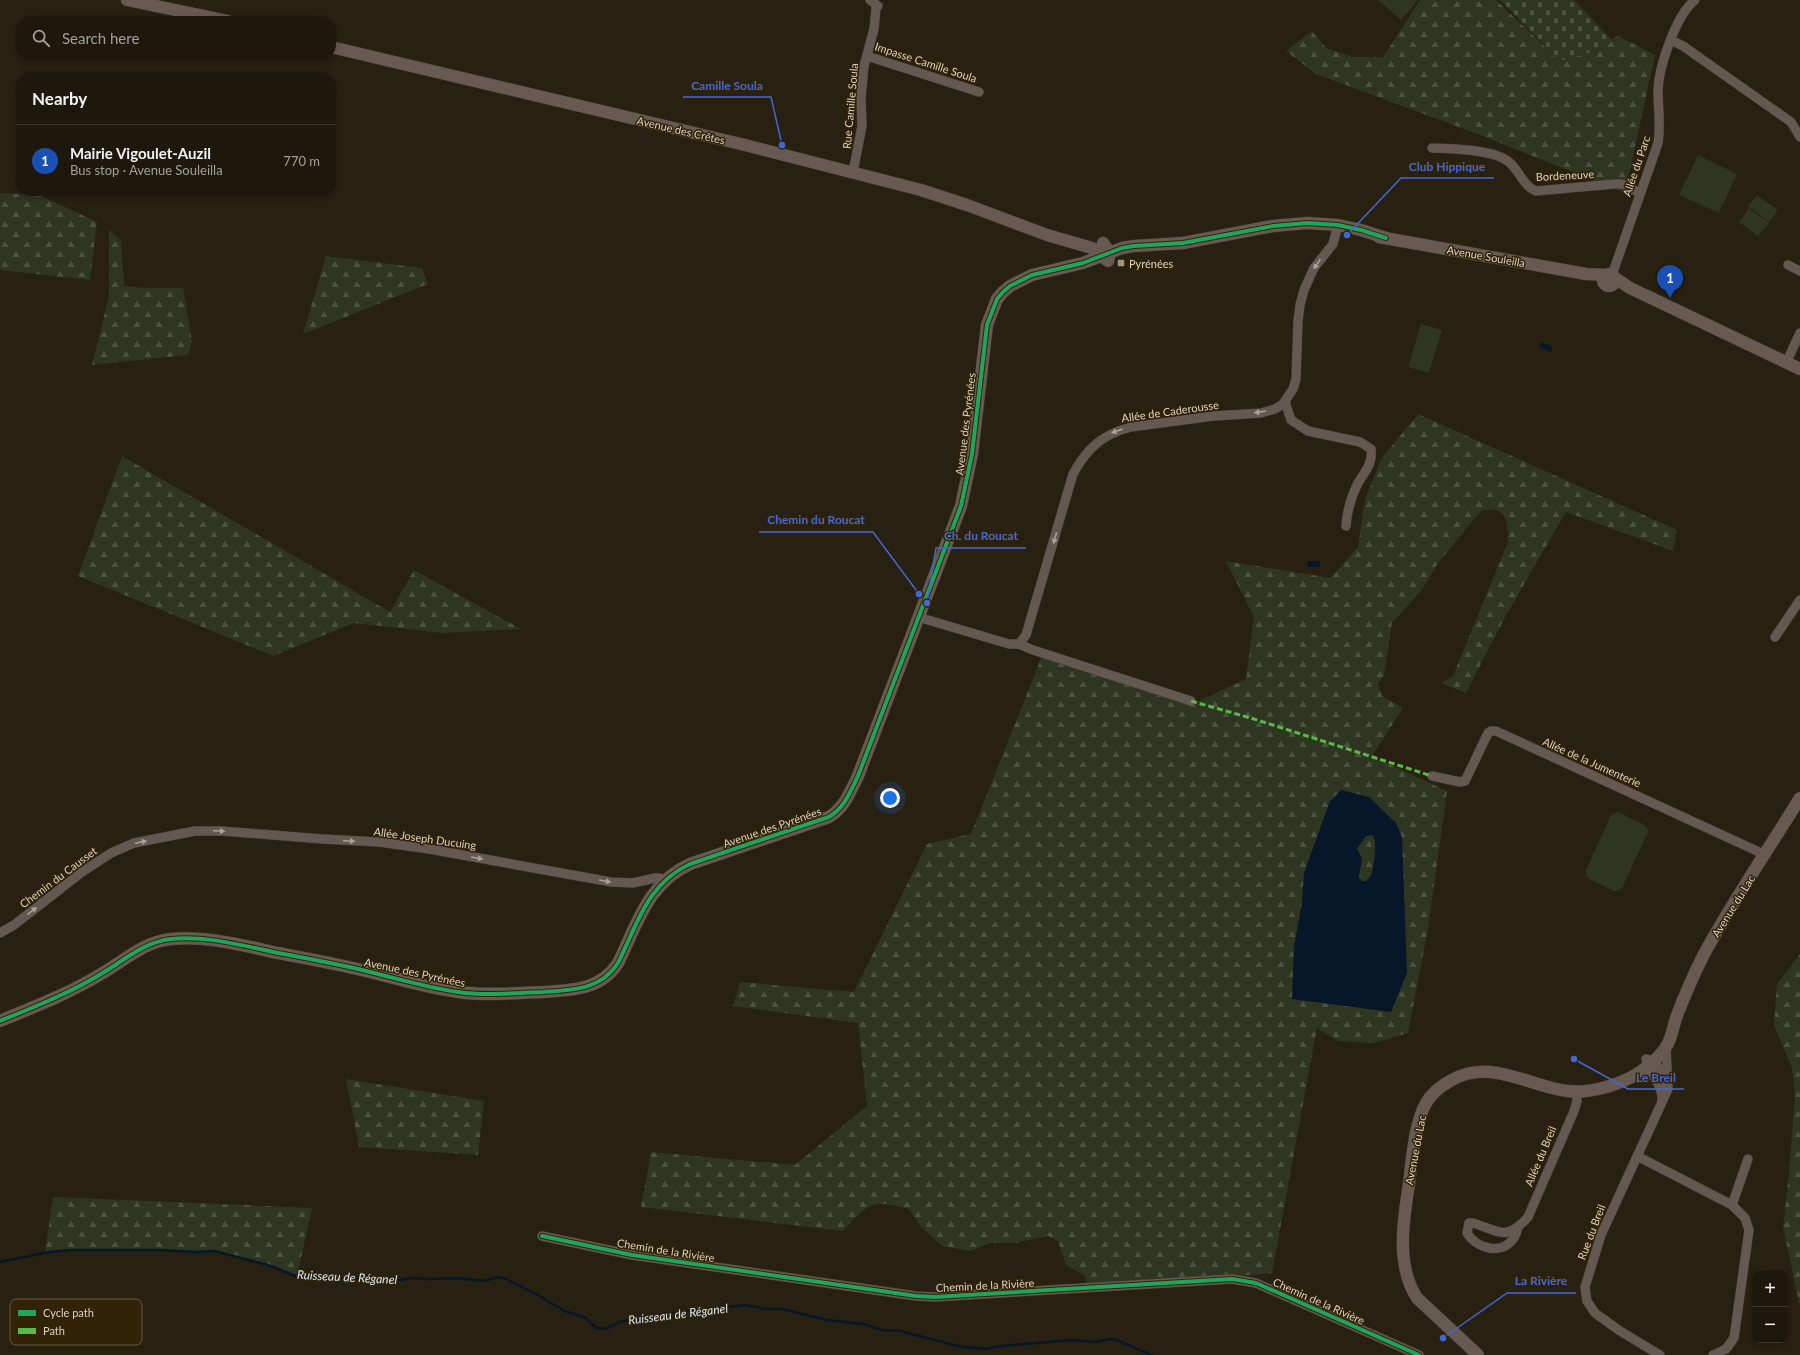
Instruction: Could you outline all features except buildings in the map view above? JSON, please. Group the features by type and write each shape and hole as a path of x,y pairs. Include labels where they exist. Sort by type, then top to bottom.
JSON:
{"street":[{"path":"127,0 204,16"},
{"name":"Rue Camille Soula","path":"853,172 862,126 862,81 874,29 876,8 878,6 870,0"},
{"name":"Allée du Parc","path":"1610,279 1658,143 1660,120 1658,92 1659,77 1671,40 1683,14 1688,5 1695,0"},
{"path":"1671,40 1683,46 1791,122 1800,136"},
{"name":"Avenue des Crêtes","path":"336,48 745,145 942,196 1047,235 1092,248 1106,257"},
{"name":"Impasse Camille Soula","path":"867,56 979,92"},
{"name":"Bordeneuve","path":"1432,148 1470,150 1502,157 1515,167 1530,189 1536,191 1622,184 1640,193"},
{"name":"Avenue des Pyrénées","path":"1046,271 1085,268 1122,248 1134,246 1164,245 1291,224 1306,223 1337,228"},
{"name":"Avenue des Crêtes","path":"1027,227 1122,248"},
{"path":"1337,228 1333,244 1314,268 1304,290 1298,321 1296,379 1293,389 1285,402 1291,420 1308,431 1360,442 1371,449 1372,460 1358,483 1348,511 1346,526"},
{"name":"Avenue Souleilla","path":"1337,228 1361,230 1386,238 1610,279"},
{"name":"Avenue des Pyrénées","path":"0,1021 77,987 148,945 159,941 182,938 205,940 259,949 458,992 513,993 583,988 601,981 614,970 643,910 664,880 690,864 829,817 840,809 849,796 961,506 972,454 984,341 990,313 997,299 1010,286 1032,275 1046,271 1106,257 1189,249 1208,244 1229,235"},
{"path":"1102,243 1106,257"},
{"path":"1081,245 1084,253 1083,262"},
{"path":"1788,265 1800,271"},
{"path":"1610,279 1800,369"},
{"path":"1786,363 1800,334"},
{"name":"Allée de Caderousse","path":"1019,644 1026,635 1073,474 1081,460 1097,442 1118,430 1131,427 1214,416 1261,413 1275,409 1285,402"},
{"path":"1775,637 1800,600"},
{"path":"918,617 1009,644 1019,644 1033,650 1191,701"},
{"name":"Allée de la Jumenterie","path":"1432,776 1460,782 1465,781 1488,733 1496,731 1757,851 1764,856"},
{"name":"Avenue du Lac","path":"1478,1355 1417,1298 1411,1289 1405,1272 1404,1250 1408,1188 1414,1144 1423,1110 1430,1098 1443,1085 1463,1075 1476,1072 1502,1073 1555,1089 1577,1091 1613,1086 1648,1062 1666,1047 1676,1019 1702,958 1800,798"},
{"name":"Allée Joseph Ducuing","path":"180,833 195,831 222,831 322,840 378,842 429,849 611,882 634,883 655,878 664,880"},
{"name":"Chemin du Causset","path":"0,933 20,920 82,872 111,853 134,844 180,833"},
{"name":"Avenue du Lac","path":"1648,1062 1654,1050 1676,1019"},
{"name":"Rue du Breil","path":"1660,1355 1620,1331 1595,1313 1587,1301 1585,1287 1601,1235 1668,1089 1666,1047"},
{"path":"1648,1062 1657,1065 1667,1083"},
{"path":"1648,1062 1660,1085 1662,1102"},
{"name":"Allée du Breil","path":"1518,1227 1513,1239 1504,1248 1493,1250 1480,1245 1470,1238 1467,1233 1470,1223 1473,1222 1492,1232 1505,1233 1518,1227 1528,1217 1574,1111 1577,1101 1577,1091"},
{"path":"1637,1156 1732,1205 1745,1218 1749,1230 1734,1338 1726,1348 1713,1355"},
{"path":"1732,1205 1748,1159"},
{"name":"Chemin de la Rivière","path":"542,1236 632,1255 916,1296 935,1297 1224,1279 1240,1280 1256,1283 1419,1355"}],"green space":[{"path":"1378,0 1418,0 1401,20"},
{"path":"1420,0 1496,0 1560,61 1602,49 1617,35 1655,55 1625,193 1483,136 1316,74 1286,51 1312,31 1326,48 1353,57 1383,57"},
{"path":"1500,0 1574,0 1612,40 1602,49 1560,61"},
{"path":"1698,155 1737,174 1719,213 1679,195"},
{"path":"0,193 16,194 16,196 41,196 97,222 90,280 0,270"},
{"path":"1757,195 1778,210 1769,222 1748,206"},
{"path":"1749,208 1769,223 1758,236 1739,222"},
{"path":"109,229 121,241 124,286 146,288 183,288 192,341 188,355 92,365 109,296"},
{"path":"326,256 422,268 428,284 303,334"},
{"path":"1421,324 1442,330 1429,373 1408,367"},
{"path":"1418,414 1677,530 1673,551 1566,512 1504,619 1466,693 1441,683 1453,676 1508,542 1507,522 1501,513 1497,510 1481,511 1438,563 1421,591 1392,623 1384,675 1378,684 1382,696 1403,708 1372,756 1447,791 1428,929 1408,1033 1374,1043 1338,1041 1317,1028 1272,1273 1089,1289 1084,1275 1066,1265 1058,1241 1048,1236 1015,1243 990,1243 970,1251 942,1246 921,1227 909,1209 886,1204 878,1204 865,1209 843,1231 641,1207 651,1152 795,1165 867,1106 858,1023 733,1006 740,982 854,992 927,844 971,834 1042,656 1192,704 1246,679 1254,617 1226,561 1331,578 1358,547 1365,500 1381,459"},
{"path":"122,456 390,612 414,570 521,629 442,633 354,623 273,656 78,576"},
{"path":"1618,812 1643,824 1647,827 1648,832 1622,888 1619,891 1614,891 1589,879 1586,875 1586,870 1611,815"},
{"path":"1800,954 1800,1307 1783,1227 1795,1095 1792,1068 1774,1025 1777,984"},
{"path":"346,1079 484,1101 478,1155 359,1147"},
{"path":"53,1197 312,1208 297,1276 247,1259 212,1251 185,1252 115,1249 45,1252"}],"water":[{"path":"1541,342 1553,347 1550,352 1539,347"},
{"path":"1307,561 1320,561 1320,567 1308,567"},
{"path":"1341,790 1369,797 1396,823 1402,837 1407,973 1391,1012 1292,999 1294,946 1302,903 1304,873 1330,801","holes":["1372,835 1374,837 1375,852 1372,873 1366,881 1363,881 1359,878 1362,858 1357,849 1366,836"]}],"waterway":[{"name":"Ruisseau de Réganel","path":"0,1262 49,1252 69,1250 214,1251 268,1265 296,1276 400,1280 410,1278 458,1278 484,1281 498,1277 506,1279 540,1296 565,1311 586,1318 596,1328 605,1329 620,1322 643,1317 745,1305 765,1309 782,1309 827,1320 864,1324 882,1330 900,1331 958,1346 984,1349 1072,1340 1096,1342 1110,1339 1116,1340 1152,1355"}],"marked path":[{"path":"1191,701 1254,719 1432,776"}],"cycle path":[{"path":"0,1021 77,987 151,944 171,939 184,938 224,942 350,967 416,984 458,992 479,994 543,992 585,987 603,979 618,963 645,906 663,882 675,872 690,864 829,817 839,809 846,799 858,776 961,506 972,454 987,325 997,299 1003,292 1010,286 1032,275 1083,263 1122,248 1183,243 1273,226 1307,223 1338,225 1386,238"},
{"path":"542,1236 632,1255 916,1296 935,1297 1232,1279 1256,1283 1419,1355"}],"place":[{"name":"Camille Soula","path":"782,145"},
{"name":"Club Hippique","path":"1347,235"},
{"name":"Pyrénées","path":"1121,263"},
{"name":"Mairie Vigoulet-Auzil","path":"1670,298"},
{"name":"Chemin du Roucat","path":"919,594"},
{"name":"Ch. du Roucat","path":"927,603"},
{"name":"Le Breil","path":"1574,1059"},
{"name":"La Rivière","path":"1443,1338"}]}
